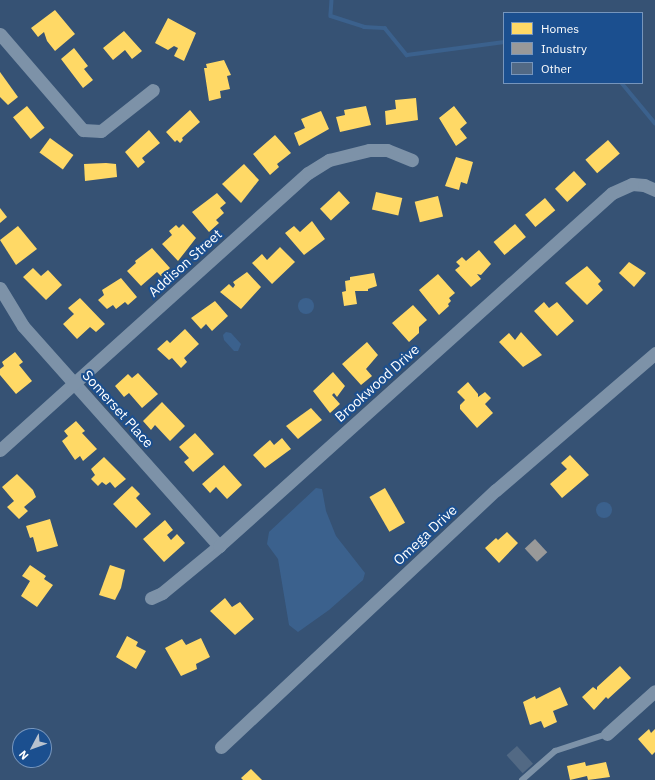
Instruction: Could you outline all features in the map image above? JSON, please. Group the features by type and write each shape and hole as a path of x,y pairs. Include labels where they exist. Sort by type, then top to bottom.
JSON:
{"street":[{"path":"0,34 83,130 101,131 153,90"},
{"name":"Addison Street","path":"0,450 308,173 329,160 369,150 387,150 412,160"},
{"name":"Brookwood Drive","path":"151,598 162,594 219,546 621,187 644,185 655,190"},
{"name":"Somerset Place","path":"0,288 23,326 219,546"},
{"name":"Omega Drive","path":"221,746 496,490 655,353"},
{"path":"607,734 655,691"}],"lane":[{"path":"522,780 555,751 607,734"}],"water":[{"path":"306,298 312,300 314,306 312,312 306,314 300,312 298,306 300,300"},
{"path":"226,332 231,333 241,344 238,351 234,351 224,340 223,335"},
{"path":"316,488 322,489 326,511 336,536 365,573 363,580 329,610 298,632 289,625 278,559 267,544 269,532"},
{"path":"604,502 611,507 612,510 607,517 604,518 597,513 596,510 601,503"}],"building: Homes":[{"path":"55,10 75,34 55,51 47,41 44,32 38,37 31,28"},
{"path":"168,18 196,33 184,61 174,56 178,48 174,46 168,50 155,43"},
{"path":"124,31 142,51 132,59 125,50 113,60 103,48"},
{"path":"74,48 88,66 84,69 93,80 83,88 61,59"},
{"path":"224,60 231,75 227,76 230,89 220,91 221,98 209,101 204,68 207,68 206,64"},
{"path":"0,72 18,97 8,105 0,97"},
{"path":"416,98 418,120 386,125 385,111 396,109 395,100"},
{"path":"27,106 45,128 31,139 13,117"},
{"path":"366,106 371,125 340,132 336,117 345,115 344,110"},
{"path":"454,106 467,123 460,129 467,138 456,146 439,118"},
{"path":"190,110 200,122 182,138 183,140 180,143 177,140 175,142 166,132"},
{"path":"321,111 329,129 299,146 294,133 305,128 301,119"},
{"path":"149,130 160,143 142,158 145,162 138,168 125,152"},
{"path":"275,135 291,153 277,164 279,167 270,175 253,154"},
{"path":"50,138 73,155 63,170 39,153"},
{"path":"608,140 620,154 597,173 585,160"},
{"path":"456,157 473,162 467,184 461,182 459,190 445,186"},
{"path":"84,164 116,164 117,177 85,181"},
{"path":"244,164 259,180 241,203 222,184"},
{"path":"574,171 586,184 567,202 555,189"},
{"path":"339,191 350,203 331,220 320,209"},
{"path":"376,192 402,198 398,216 372,210"},
{"path":"217,193 226,203 220,208 224,213 216,220 219,223 209,232 192,212"},
{"path":"438,196 443,216 420,222 415,202"},
{"path":"545,198 555,210 535,227 525,215"},
{"path":"0,208 7,217 0,223"},
{"path":"312,221 325,239 304,255 285,233 294,226 300,232"},
{"path":"183,224 196,238 178,261 162,244 172,235 169,231 176,225 179,228"},
{"path":"515,224 526,237 504,255 494,242"},
{"path":"18,226 37,249 16,265 0,240"},
{"path":"280,247 295,262 272,284 252,263 262,254 267,260"},
{"path":"152,248 170,268 161,276 157,272 141,286 127,271 136,263 135,261"},
{"path":"479,250 491,264 481,275 477,274 481,279 471,287 455,270 460,266 456,262 462,257 466,261"},
{"path":"629,262 646,273 634,287 619,273"},
{"path":"587,266 601,281 598,284 603,290 587,305 565,283"},
{"path":"33,268 41,276 48,270 62,285 46,300 23,277"},
{"path":"247,272 261,287 241,309 220,292 229,284 233,288 235,285 233,282"},
{"path":"374,273 377,286 368,289 368,291 355,291 357,304 344,306 342,292 346,291 345,281 350,280 350,277"},
{"path":"438,274 455,293 449,298 451,301 448,304 449,306 439,315 419,290"},
{"path":"121,278 137,297 128,305 125,302 116,309 113,305 107,309 98,300 104,295 102,290"},
{"path":"80,298 105,324 96,332 90,327 77,339 63,324 74,314 68,308"},
{"path":"215,301 228,316 212,331 206,324 201,329 191,318"},
{"path":"544,302 549,308 557,302 574,321 557,336 534,311"},
{"path":"413,305 427,320 419,327 419,333 409,342 392,323"},
{"path":"185,329 199,344 184,358 187,362 181,368 172,358 169,360 157,349 167,340 170,343"},
{"path":"521,332 542,355 523,367 499,342 509,333 515,340"},
{"path":"367,342 378,355 366,369 372,376 361,385 342,364"},
{"path":"15,352 23,362 19,365 32,381 16,394 0,375 0,369 4,366 2,362"},
{"path":"333,372 345,386 337,397 334,393 332,395 340,404 330,413 313,391"},
{"path":"138,373 158,394 142,408 129,393 124,397 115,386 128,374 132,378"},
{"path":"468,382 478,394 478,397 485,392 491,398 485,404 493,413 477,428 460,409 460,405 465,400 457,392"},
{"path":"162,402 185,426 170,441 155,425 151,430 143,421"},
{"path":"311,408 322,420 298,439 286,426"},
{"path":"76,421 85,431 82,433 97,449 83,461 80,456 75,460 62,441 68,436 64,431"},
{"path":"195,433 214,454 193,472 184,462 189,458 179,447"},
{"path":"282,438 291,449 265,468 253,455 270,440 274,445"},
{"path":"570,455 589,475 562,498 550,484 567,469 561,463"},
{"path":"104,457 126,479 115,488 110,482 106,485 102,482 98,486 91,479 95,475 91,469"},
{"path":"224,465 242,485 227,499 216,487 210,493 202,484"},
{"path":"17,474 33,490 36,497 24,507 28,511 19,519 7,507 14,501 2,487"},
{"path":"132,486 140,494 136,498 151,514 136,528 113,504"},
{"path":"385,488 405,523 389,532 369,497"},
{"path":"50,519 58,546 37,552 33,537 30,538 26,526"},
{"path":"165,520 173,530 167,535 171,540 177,534 185,543 164,562 143,539"},
{"path":"507,532 518,543 499,563 485,548 496,538 498,540"},
{"path":"30,565 46,576 44,579 53,585 37,607 21,596 30,581 22,576"},
{"path":"110,565 125,570 121,588 115,600 99,595"},
{"path":"225,598 232,607 240,602 254,619 235,635 210,611"},
{"path":"127,636 138,642 136,646 146,651 136,669 116,657"},
{"path":"201,638 210,657 196,664 197,669 181,676 165,648 182,639 186,645"},
{"path":"620,666 631,678 608,699 606,697 594,710 582,697 593,687 597,690 597,687"},
{"path":"560,687 568,705 553,711 557,722 544,728 541,721 530,725 523,702 535,696 536,699"},
{"path":"649,729 651,733 655,729 655,752 652,755 638,739"},
{"path":"585,762 586,766 606,762 610,777 588,780 587,776 570,780 567,766"},
{"path":"251,769 262,780 243,780 241,778"}],"building: Industry":[{"path":"535,539 547,552 537,562 525,549"}],"building: Other":[{"path":"517,746 533,764 523,773 507,755"}],"waterway":[{"path":"332,0 331,16 364,27 385,28 407,55 503,42"},
{"path":"623,84 655,123"}]}
